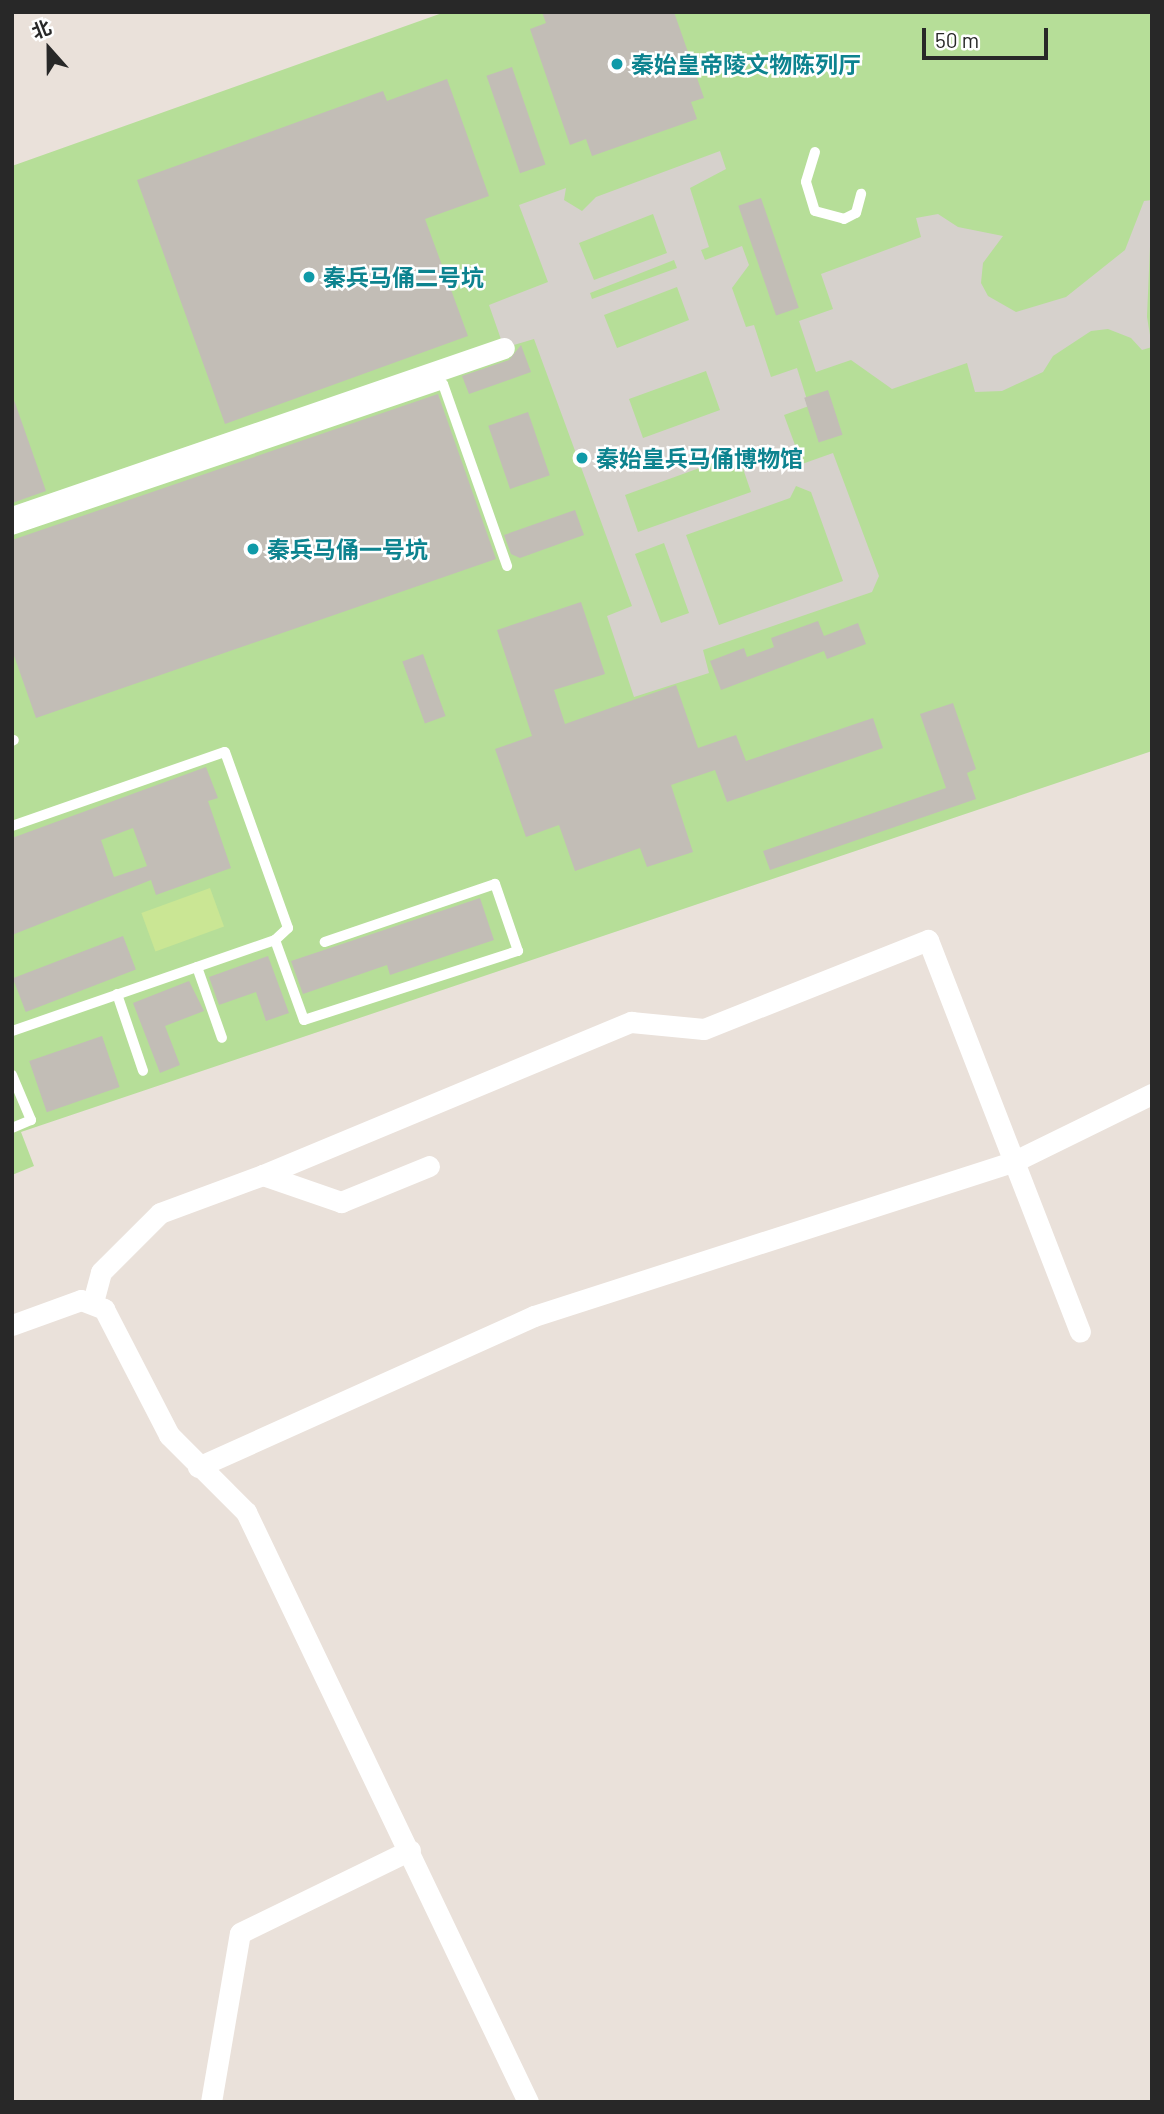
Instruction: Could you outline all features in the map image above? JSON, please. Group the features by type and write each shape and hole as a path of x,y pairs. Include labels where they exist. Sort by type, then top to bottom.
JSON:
{"street":[{"path":"12,517 504,348"},
{"path":"93,1302 101,1272 160,1213 263,1175 631,1022 704,1029 928,940 1080,1332"},
{"path":"198,1467 534,1316 1015,1161 1152,1094"},
{"path":"263,1175 341,1202 429,1166"},
{"path":"12,1325 80,1300 93,1302 104,1310 169,1434 198,1467 246,1512 410,1850 528,2102"},
{"path":"211,2102 240,1933 410,1850"}],"lane":[{"path":"815,152 806,182 815,211 844,219 856,213 861,194"},
{"path":"12,530 443,384 507,566"},
{"path":"12,826 225,752 288,928 275,940 12,1031"},
{"path":"275,940 304,1020 518,951 495,884 325,942"},
{"path":"197,967 222,1038"},
{"path":"117,994 143,1071"},
{"path":"12,1075 31,1120 12,1128"}],"green space":[{"name":"秦始皇兵马俑博物馆","path":"445,12 1152,12 1152,751 21,1132 34,1166 12,1175 12,166"},
{"path":"210,888 224,927 155,951 141,913"}],"shaded area":[{"path":"720,151 726,169 690,188 709,247 701,250 705,260 742,246 749,265 732,288 746,327 754,325 771,377 797,368 809,406 784,415 802,464 833,453 879,576 872,592 703,650 709,673 634,697 607,616 632,606 534,339 504,348 489,305 548,282 519,205 566,188 564,200 582,211 596,197","holes":["653,214 667,253 594,280 579,243","674,260 677,268 592,299 590,293","677,287 689,320 617,348 604,315","706,371 720,410 643,438 629,399","738,454 751,492 638,532 625,495","796,486 811,492 843,581 719,625 686,535 790,498","664,543 689,613 661,623 635,554"]},
{"path":"1152,200 1147,317 1152,347 1142,350 1131,338 1108,329 1091,331 1053,356 1043,372 1002,391 975,392 967,363 892,389 851,360 816,372 799,321 833,309 821,274 921,237 916,218 938,214 958,227 1003,236 983,263 981,283 988,296 1016,312 1066,297 1125,250 1144,201"}],"building":[{"name":"秦始皇帝陵文物陈列厅","path":"542,12 674,12 704,98 691,102 697,119 592,156 586,139 570,145 530,29 546,23"},
{"path":"512,67 546,164 520,173 486,76"},
{"name":"秦兵马俑二号坑","path":"447,79 489,196 425,219 468,336 225,424 137,180 383,91 387,101"},
{"path":"761,198 799,308 776,315 738,206"},
{"path":"521,345 531,372 469,394 462,376 509,360"},
{"path":"828,390 843,435 819,442 804,398"},
{"name":"秦兵马俑一号坑","path":"438,394 496,559 36,718 12,650 12,540"},
{"path":"14,400 46,491 12,503 12,401"},
{"path":"528,412 550,475 510,489 488,426"},
{"path":"575,510 584,535 520,558 511,554 504,535"},
{"path":"581,602 605,674 554,690 565,724 676,685 698,748 736,735 746,761 873,718 883,748 727,802 715,770 671,785 693,852 647,867 640,848 575,871 559,825 526,837 495,749 532,736 497,630"},
{"path":"818,621 824,636 858,623 866,644 827,659 824,651 721,690 710,661 744,648 747,657 774,647 771,638"},
{"path":"423,654 446,716 425,724 402,662"},
{"path":"953,703 976,769 967,773 976,799 770,870 763,851 946,788 920,714"},
{"path":"206,767 218,798 208,801 231,868 156,895 151,880 12,935 12,838","holes":["133,828 147,866 114,877 101,840"]},
{"path":"480,898 494,940 390,975 387,965 303,994 291,961"},
{"path":"123,936 136,970 26,1012 13,978"},
{"path":"268,956 289,1013 266,1021 256,992 219,1005 209,977"},
{"path":"189,981 204,1011 165,1026 180,1065 160,1073 133,1003"},
{"path":"102,1036 120,1087 47,1112 29,1061"}],"place":[{"name":"秦始皇帝陵文物陈列厅","path":"617,64"},
{"name":"秦兵马俑二号坑","path":"309,277"},
{"name":"秦始皇兵马俑博物馆","path":"582,458"},
{"name":"秦兵马俑一号坑","path":"253,549"}]}
